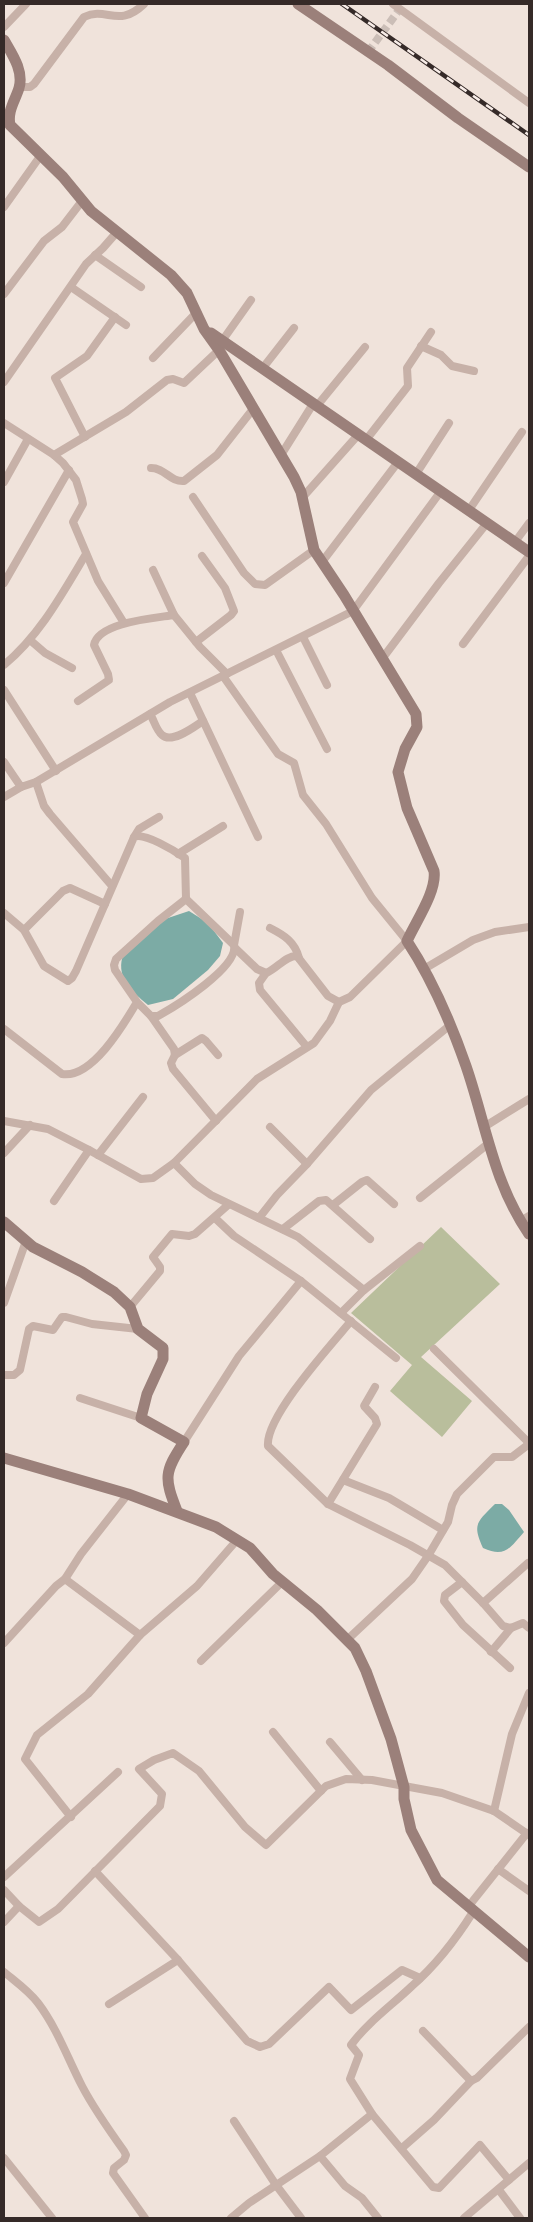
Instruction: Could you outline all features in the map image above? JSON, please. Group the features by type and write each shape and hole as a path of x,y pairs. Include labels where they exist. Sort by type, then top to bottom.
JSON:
{"street":[{"path":"4,27 26,4"},
{"path":"19,87 30,87 34,84 84,17 94,14 126,16 144,4"},
{"path":"298,4 388,65 458,118 529,167"},
{"path":"393,4 402,7 529,102"},
{"path":"4,40 18,66 21,76 5,127 41,155 82,201 179,282 188,293 204,329 220,346 253,409 294,477 302,498 314,550 416,714 417,727 405,749 398,772 407,808 434,871 435,880 433,890 407,941 350,997 339,1002 321,1035 308,1047 257,1080 174,1164 153,1178 141,1180 89,1150 48,1130 4,1121"},
{"path":"4,207 41,155"},
{"path":"4,294 44,241 62,227 82,201"},
{"path":"4,382 86,264 117,232"},
{"path":"95,255 140,287"},
{"path":"71,287 126,325"},
{"path":"54,455 126,412 167,380 173,379 184,383 220,346 251,300"},
{"path":"153,358 198,312"},
{"path":"85,437 55,378 87,356 115,317"},
{"path":"262,369 294,328"},
{"path":"302,498 362,437 408,386 407,368 431,332"},
{"path":"220,346 262,369 529,552"},
{"path":"421,346 444,357 452,366 474,371"},
{"path":"281,455 314,405 365,347"},
{"path":"151,468 162,470 174,480 184,481 217,456 253,409"},
{"path":"4,423 54,455 69,470 82,499 82,504 73,522 98,581 124,623"},
{"path":"416,474 449,424"},
{"path":"469,510 522,432"},
{"path":"4,482 28,439"},
{"path":"322,562 398,462"},
{"path":"4,583 69,470"},
{"path":"4,797 20,787 36,782 56,771 150,714 353,611 441,491"},
{"path":"192,497 244,573 255,584 265,585 314,550"},
{"path":"382,659 487,523"},
{"path":"515,542 529,523"},
{"path":"4,665 30,640 42,625 86,554"},
{"path":"196,642 232,615 234,611 225,588 202,556"},
{"path":"463,644 529,556"},
{"path":"153,570 174,615 225,675 278,754 294,763 303,796 326,824 372,898 407,941 424,969 466,1066 500,1180 525,1219 529,1234"},
{"path":"78,701 109,680 95,648 96,640 124,623 174,615"},
{"path":"303,638 327,685"},
{"path":"30,640 45,653 72,668"},
{"path":"276,650 327,749"},
{"path":"4,690 56,771"},
{"path":"190,693 258,837"},
{"path":"150,714 160,733 168,738 174,737 203,721"},
{"path":"4,762 20,787"},
{"path":"36,782 44,806 112,886"},
{"path":"4,913 24,930 44,966 65,980 70,980 134,837 139,829 159,817"},
{"path":"178,854 223,826"},
{"path":"134,837 141,835 178,854 186,861 186,899 258,969 266,973"},
{"path":"24,930 63,891 70,888 104,904"},
{"path":"175,1054 174,1049 152,1016 137,1002 115,970 114,965 116,959 151,927 186,899"},
{"path":"152,1016 158,1016 165,1012 201,988 224,967 234,954 240,912"},
{"path":"424,969 473,940 495,932 529,927"},
{"path":"270,928 284,934 295,947 299,958 328,996 339,1002"},
{"path":"299,958 295,956 289,957 275,969 266,973 259,983 260,990 308,1047"},
{"path":"4,1029 54,1069 62,1074 73,1074 91,1062 107,1047 137,1002"},
{"path":"259,1218 277,1194 308,1164 371,1090 449,1026"},
{"path":"216,1121 173,1069 171,1063 175,1054 202,1038 218,1056"},
{"path":"98,1155 143,1097"},
{"path":"484,1127 529,1099"},
{"path":"4,1153 30,1126"},
{"path":"270,1127 308,1164"},
{"path":"420,1198 489,1143"},
{"path":"54,1201 89,1150"},
{"path":"174,1164 195,1184 228,1205 283,1229 317,1251 364,1290"},
{"path":"333,1205 367,1180 394,1204"},
{"path":"283,1229 319,1202 326,1200 370,1239"},
{"path":"130,1307 160,1271 160,1267 153,1257 168,1238 172,1234 189,1236 195,1234 228,1205"},
{"path":"215,1218 245,1244 300,1280 396,1358"},
{"path":"4,1222 26,1241 114,1292 130,1307 138,1329"},
{"path":"4,1303 26,1241"},
{"path":"341,1313 364,1290 420,1246"},
{"path":"177,1511 170,1493 167,1475 175,1456 239,1356 300,1280"},
{"path":"4,1375 14,1375 20,1370 29,1329 33,1326 53,1330 57,1327 62,1317 66,1316 92,1324 138,1329 163,1348 163,1359 148,1394 141,1418"},
{"path":"351,1321 291,1394 273,1425 267,1440 268,1446 273,1453 328,1504 445,1565 483,1603 502,1626 511,1628"},
{"path":"348,1639 399,1593 428,1556 450,1516 457,1494 489,1460 494,1457 512,1457 529,1444 434,1349"},
{"path":"328,1504 377,1424 375,1418 364,1406 375,1388"},
{"path":"80,1398 141,1418 184,1442"},
{"path":"4,1458 128,1494 216,1527 250,1548 282,1582 318,1610 348,1639 355,1648 366,1670 390,1739 404,1787 404,1799 411,1830 437,1880 529,1957"},
{"path":"343,1480 389,1498 443,1530"},
{"path":"4,1644 56,1586 65,1579 81,1554 128,1494"},
{"path":"71,1817 25,1758 37,1736 88,1694 140,1635 197,1586 237,1540"},
{"path":"483,1603 528,1563"},
{"path":"65,1579 140,1635"},
{"path":"201,1661 282,1582"},
{"path":"462,1582 445,1595 444,1601 463,1625 510,1668"},
{"path":"491,1652 511,1628 523,1623 529,1628"},
{"path":"494,1811 512,1734 529,1693"},
{"path":"273,1732 321,1791"},
{"path":"330,1742 362,1780"},
{"path":"4,1890 19,1906 39,1922 58,1909 160,1806 162,1794 139,1769 173,1753 199,1771 245,1827 266,1845 326,1786 346,1779 424,1788 494,1811 528,1834 498,1870 471,1909 456,1940 420,1978 364,2028 351,2045 359,2055 350,2079 372,2114 433,2187 438,2188 480,2145 509,2180"},
{"path":"4,1877 118,1772"},
{"path":"498,1870 529,1891"},
{"path":"95,1872 178,1960 247,2041 260,2047 269,2044 329,1987 351,2010 402,1970 420,1978"},
{"path":"4,1922 19,1906"},
{"path":"110,2004 178,1960"},
{"path":"4,1972 26,1990 39,2004 82,2086 102,2120 124,2150 126,2155 124,2160 114,2168 113,2173 145,2218"},
{"path":"402,2148 434,2120 529,2027"},
{"path":"423,2031 472,2081"},
{"path":"231,2218 320,2156 372,2114"},
{"path":"234,2121 298,2217"},
{"path":"320,2156 345,2186 362,2198 378,2218"},
{"path":"4,2158 52,2218"},
{"path":"465,2218 529,2163"},
{"path":"499,2190 520,2218"}],"green space":[{"path":"441,1227 500,1284 421,1357 472,1401 442,1437 390,1391 412,1365 351,1313"}],"water":[{"path":"189,911 208,923 223,943 220,956 208,970 173,999 148,1005 126,983 121,969 124,953 165,919"},
{"path":"495,1504 502,1504 509,1510 524,1532 511,1547 502,1552 483,1548 477,1528 480,1520"}],"tunnel":[{"path":"368,52 399,10"}],"railway":[{"path":"342,4 529,135"}]}
